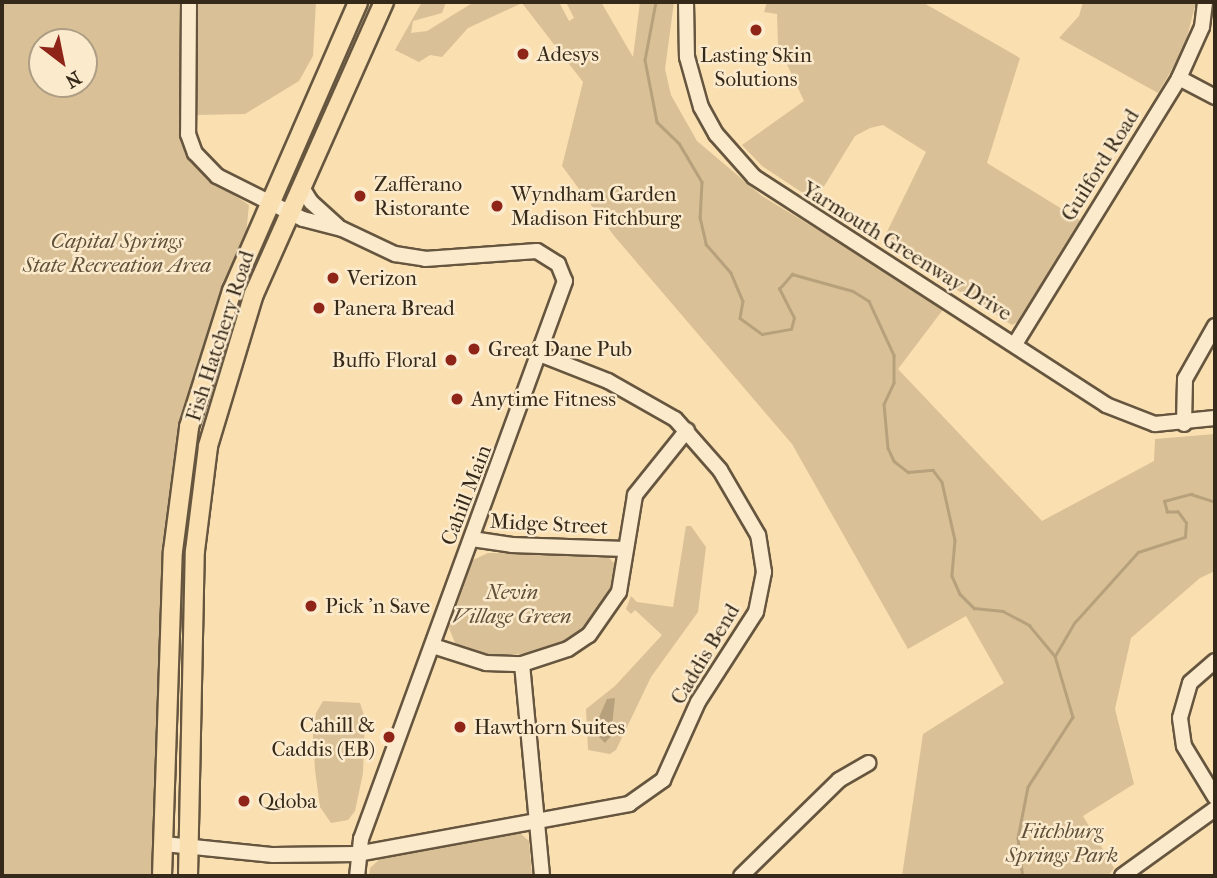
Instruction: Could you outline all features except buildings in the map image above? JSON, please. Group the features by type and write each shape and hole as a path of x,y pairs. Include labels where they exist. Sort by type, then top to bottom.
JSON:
{"main road":[{"name":"Fish Hatchery Road","path":"162,876 173,551 183,454 210,348 269,201 358,2"},
{"name":"Fish Hatchery Road","path":"188,876 200,499 220,396 254,294 384,4"}],"street":[{"name":"Cahill Main","path":"189,2 186,102 188,134 195,153 217,176 289,212 342,229 414,258 537,251 546,254 558,264 565,289 357,854 357,876"},
{"name":"Yarmouth Greenway Drive","path":"686,2 684,25 693,84 716,134 736,159 778,195 1015,344 1106,405 1155,424 1184,424 1215,418"},
{"name":"Guilford Road","path":"1015,344 1179,78 1202,27 1205,2"},
{"path":"1179,78 1215,97"},
{"name":"Cahill Main","path":"301,186 311,202 342,229"},
{"path":"1184,424 1185,379 1215,326"},
{"name":"Caddis Bend","path":"164,844 274,855 357,854 629,804 656,787 676,758 698,702 756,612 764,572 755,526 720,470 687,430 608,381 542,355"},
{"path":"433,646 486,663 522,664 568,649 597,627 619,592 635,495 687,430"},
{"name":"Midge Street","path":"472,539 513,545 625,549"},
{"path":"1215,661 1185,693 1180,718 1184,746 1215,797"},
{"path":"522,664 542,876"},
{"path":"741,876 839,780 869,763"},
{"path":"1122,876 1215,809"}],"green space":[{"name":"Capital Springs State Recreation Area","path":"2,2 184,2 183,137 203,174 249,205 245,244 213,320 191,389 172,487 156,876 2,876"},
{"path":"198,2 316,2 313,56 299,81 245,114 195,115"},
{"name":"Fitchburg Springs Park","path":"422,2 446,2 442,13 413,21 411,33 427,31 474,2 559,2 569,21 574,18 566,2 601,2 633,57 640,2 674,2 665,69 671,95 697,141 762,196 945,307 898,369 1042,521 1154,461 1155,439 1215,434 1215,571 1200,578 1131,638 1115,709 1134,784 1083,816 1114,868 1108,876 902,876 923,734 1004,683 966,616 908,649 792,444 615,237 562,166 583,82 522,3 468,28 442,57 430,55 419,62 395,50"},
{"path":"767,2 922,2 1020,58 987,163 1080,220 1018,322 1012,325 882,242 926,152 883,125 870,128 855,136 815,201 762,166 742,145 804,101 778,45 777,14 764,12"},
{"path":"1083,2 1196,2 1184,49 1158,93 1059,38 1079,16"},
{"path":"686,526 691,526 706,547 698,612 651,677 616,750 610,754 588,750 586,709 615,686 662,635 635,610 631,614 626,609 631,596 637,602 673,607"},
{"name":"Nevin Village Green","path":"488,553 607,555 616,566 615,575 603,606 572,638 538,652 490,657 456,645 449,628 473,560"},
{"path":"323,701 360,703 365,718 363,773 355,811 348,820 331,823 320,807 315,770 313,735 316,713"},
{"path":"520,833 529,841 532,876 369,876 370,868 381,858"}],"shaded area":[{"path":"615,698 611,736 605,743 593,731 607,699"}],"waterway":[{"path":"656,2 645,60 657,122 679,143 702,182 700,217 706,244 731,273 743,301 740,318 762,334 791,329 794,318 779,289 792,274 853,291 869,301 894,355 894,383 884,404 888,448 894,461 908,472 933,470 942,482 955,540 952,576 960,594 974,608 1003,611 1029,625 1055,656 1073,717 1028,787 1018,838 1023,876"},
{"path":"1055,656 1075,622 1138,552 1185,537 1186,523 1178,512 1167,512 1164,501 1191,494 1215,502"}],"place":[{"name":"Lasting Skin Solutions","path":"756,30"},
{"name":"Adesys","path":"523,54"},
{"name":"Zafferano Ristorante","path":"360,196"},
{"name":"Wyndham Garden Madison Fitchburg","path":"497,206"},
{"name":"Verizon","path":"333,278"},
{"name":"Panera Bread","path":"319,308"},
{"name":"Great Dane Pub","path":"474,349"},
{"name":"Buffo Floral","path":"451,360"},
{"name":"Anytime Fitness","path":"457,399"},
{"name":"Pick 'n Save","path":"311,606"},
{"name":"Hawthorn Suites","path":"460,727"},
{"name":"Cahill & Caddis (EB)","path":"389,737"},
{"name":"Qdoba","path":"244,801"}]}
